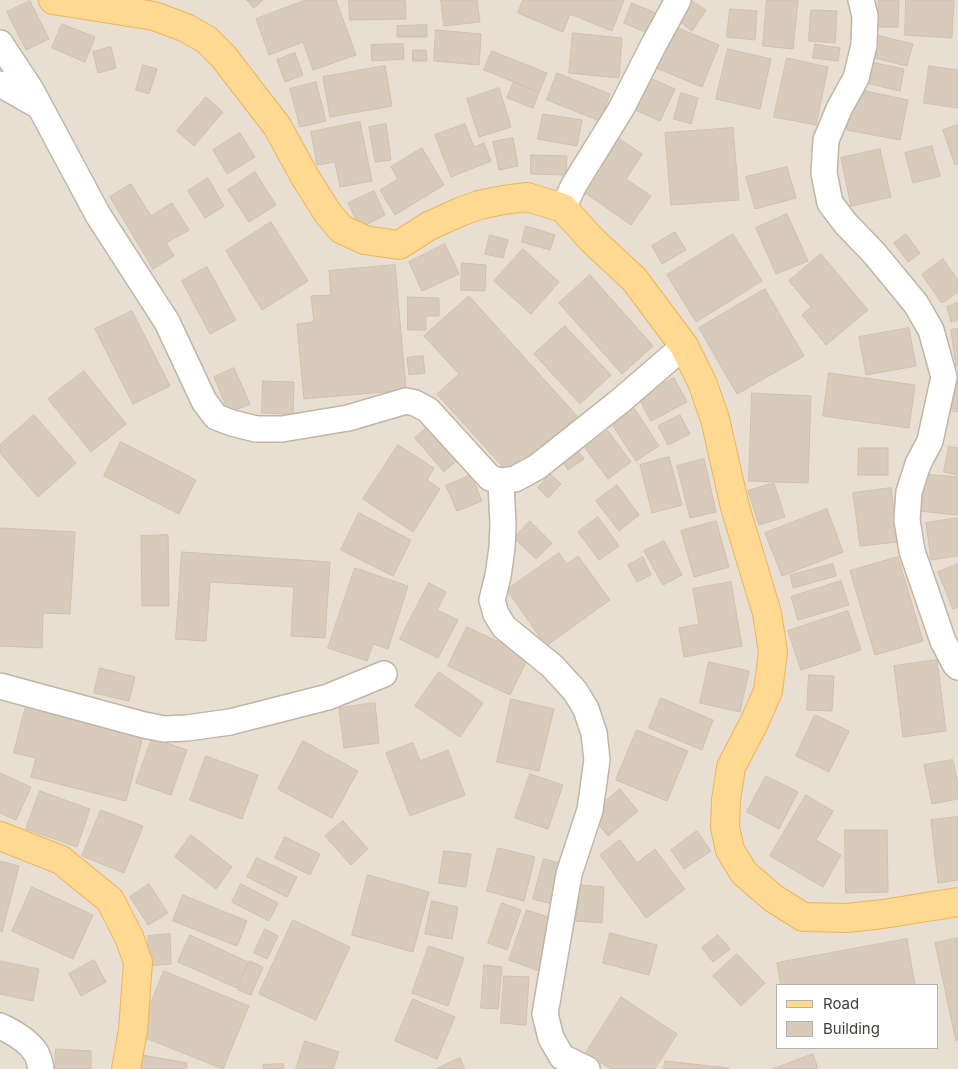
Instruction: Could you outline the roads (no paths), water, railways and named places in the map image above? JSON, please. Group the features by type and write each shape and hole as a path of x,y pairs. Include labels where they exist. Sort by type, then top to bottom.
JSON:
{"main road":[{"path":"53,0 157,8 207,40 224,56 277,126 327,212 341,229 365,240 399,245 429,226 460,212 479,205 503,200 527,198 563,208 592,240 634,279 684,346 702,382 715,419 736,507 767,613 773,652 768,691 731,767 726,800 725,827 730,850 744,873 773,898 803,917 847,918 958,902"},
{"path":"0,836 61,860 110,900 129,937 138,962 133,1030 126,1069"}],"street":[{"path":"563,208 574,185 621,109 678,0"},
{"path":"861,0 865,16 864,45 856,78 839,108 826,140 824,173 830,203 916,304 931,330 944,377 930,441 918,464 909,492 907,520 912,550 927,596 943,641 958,667"},
{"path":"0,43 32,90 98,215 167,322 204,400 216,417 256,429 282,429 348,418 406,401 415,403 428,410 490,478 501,481 515,479 538,467 619,402 684,346"},
{"path":"0,84 40,107"},
{"path":"501,481 502,548 492,600 496,614 504,627 552,666 574,691 586,709 594,734 596,760 590,810 569,874 545,1014 551,1038 562,1057 587,1069"},
{"path":"0,686 164,729 187,728 248,718 328,697 384,674"},
{"path":"0,1026 12,1031 25,1041 36,1054 42,1069"}]}
